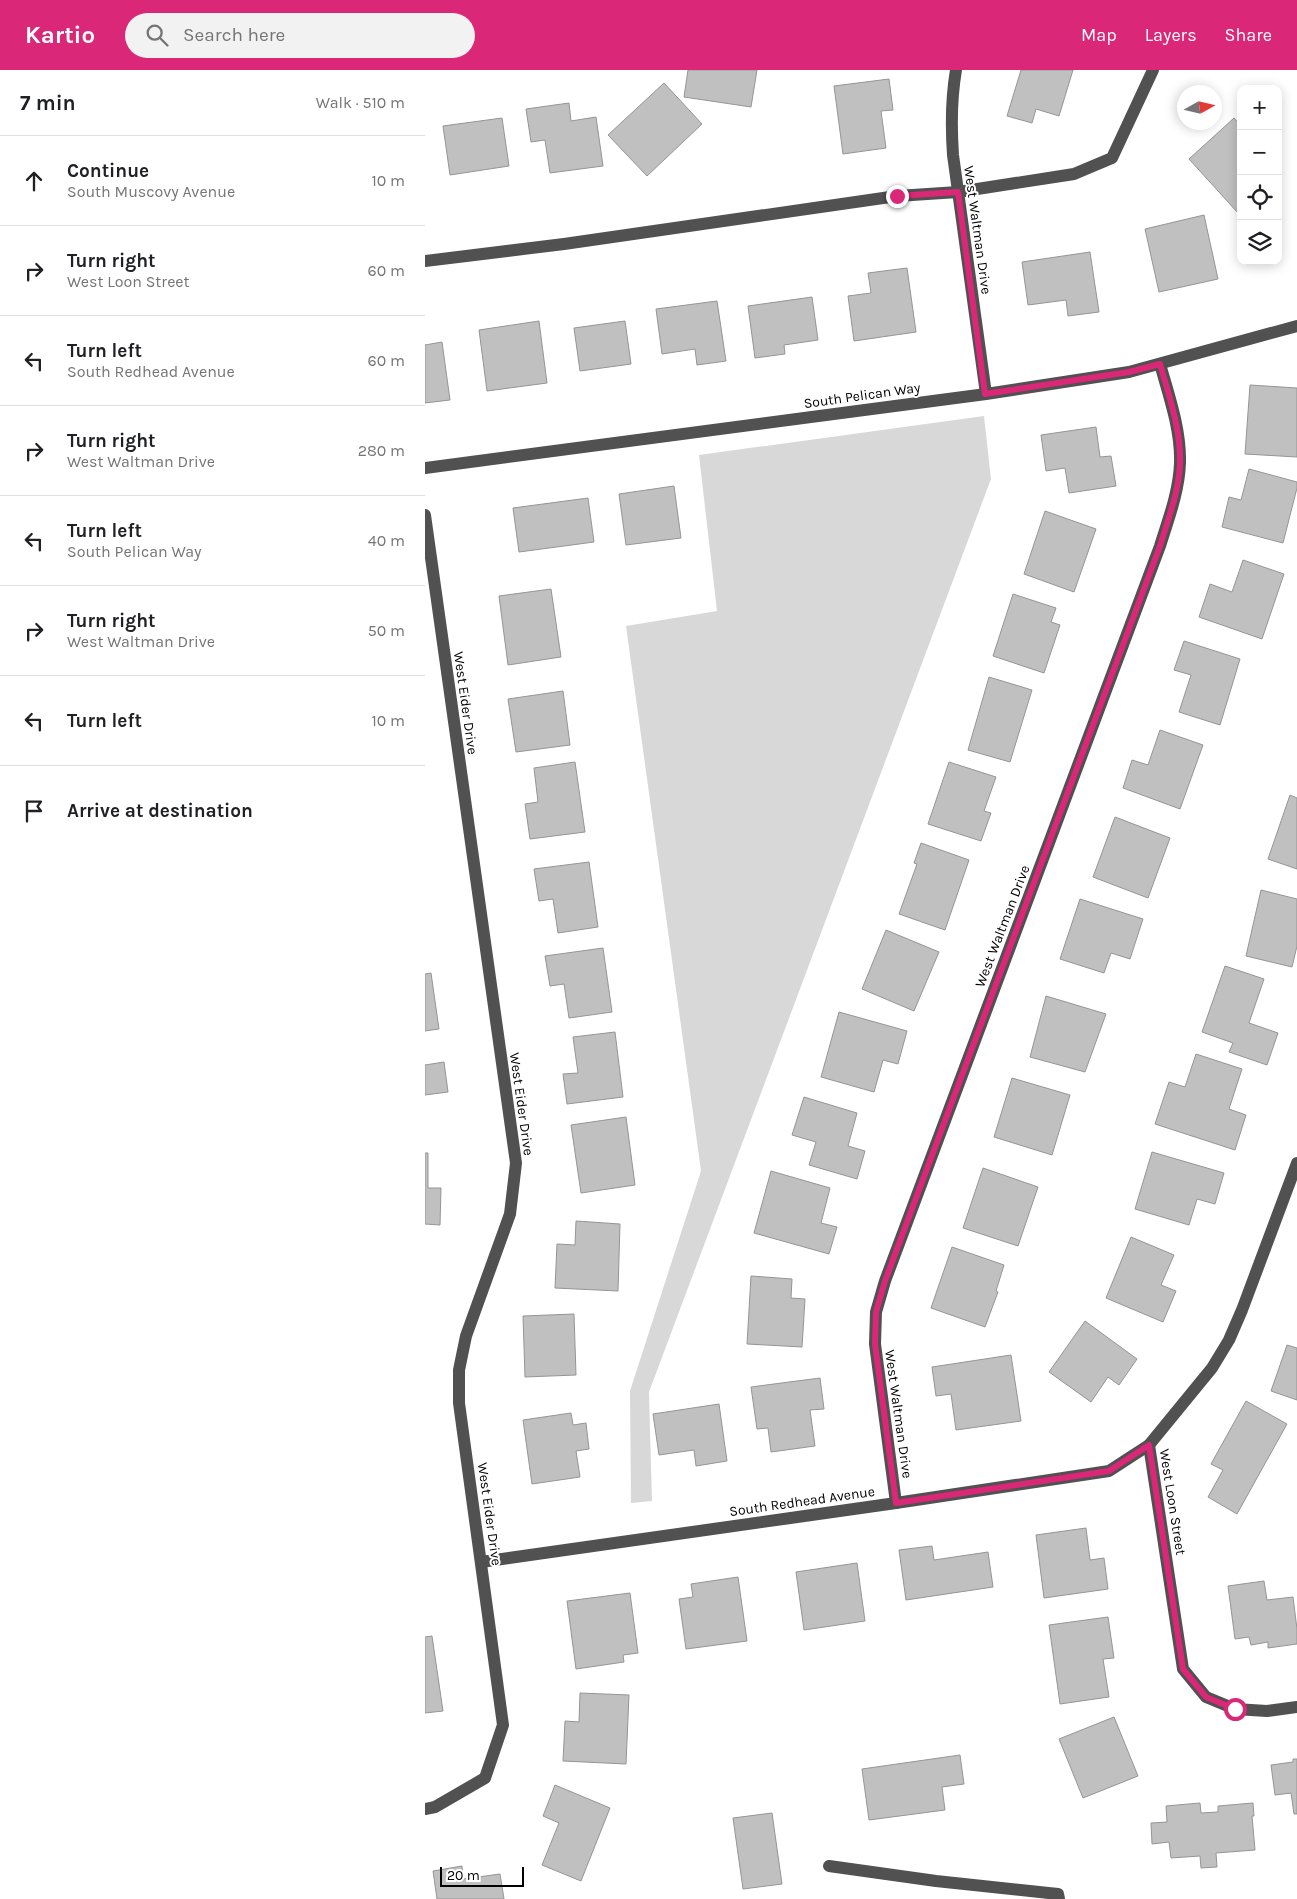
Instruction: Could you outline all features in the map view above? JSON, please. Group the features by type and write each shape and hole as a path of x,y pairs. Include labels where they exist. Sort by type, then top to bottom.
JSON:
{"street":[{"name":"West Waltman Drive","path":"956,70 952,90 951,122 958,192 985,394"},
{"path":"425,262 897,196 958,192 1074,174 1112,158 1153,70"},
{"name":"South Pelican Way","path":"425,468 985,394 1129,372 1297,326"},
{"name":"West Waltman Drive","path":"896,1503 875,1344 876,1312 885,1281 1160,546 1175,495 1180,463 1178,431 1160,364"},
{"name":"West Eider Drive","path":"425,515 515,1163 510,1214 466,1336 459,1370 459,1403 503,1725 485,1778 435,1807 425,1809"},
{"name":"West Loon Street","path":"1297,1163 1229,1340 1212,1368 1149,1445 1183,1669 1206,1697 1235,1709 1267,1711 1297,1707"},
{"name":"South Redhead Avenue","path":"481,1562 1109,1471 1149,1445"},
{"path":"829,1866 1058,1896"}],"shaded area":[{"path":"984,416 991,479 649,1392 652,1501 631,1503 630,1391 701,1171 626,626 717,611 699,455"}],"building":[{"path":"688,70 757,70 751,107 684,97"},
{"path":"1021,70 1073,70 1059,116 1036,109 1032,123 1007,116"},
{"path":"889,79 893,110 881,111 886,148 843,154 834,86"},
{"path":"664,83 702,124 647,176 608,135"},
{"path":"569,103 571,121 596,117 603,166 550,173 545,140 531,142 526,109"},
{"path":"502,118 509,166 450,175 443,126"},
{"path":"1234,118 1237,121 1237,212 1189,159"},
{"path":"1204,215 1218,279 1159,292 1145,229"},
{"path":"1090,252 1099,312 1068,316 1066,300 1028,305 1022,262"},
{"path":"907,268 916,332 854,341 848,296 871,293 868,273"},
{"path":"812,297 818,340 784,345 785,354 755,358 748,306"},
{"path":"717,301 726,361 697,365 695,349 662,354 656,309"},
{"path":"539,321 547,383 487,391 479,330"},
{"path":"625,321 631,364 580,371 574,328"},
{"path":"442,342 450,400 425,403 425,345"},
{"path":"1250,385 1297,388 1297,457 1245,454"},
{"path":"1096,427 1100,457 1111,456 1116,486 1069,493 1065,468 1046,471 1041,435"},
{"path":"1249,469 1297,482 1283,543 1222,527 1229,497 1241,500"},
{"path":"674,486 681,538 626,545 619,494"},
{"path":"588,498 594,542 519,552 513,508"},
{"path":"1045,511 1096,529 1074,592 1024,574"},
{"path":"1243,560 1284,574 1262,639 1199,617 1210,584 1232,592"},
{"path":"551,589 561,657 508,665 499,596"},
{"path":"1013,594 1056,608 1051,622 1060,625 1044,673 993,656"},
{"path":"1184,641 1240,659 1220,725 1179,712 1191,675 1174,670"},
{"path":"989,677 1032,690 1010,762 968,750"},
{"path":"563,691 570,745 516,752 508,699"},
{"path":"1160,730 1203,745 1180,809 1123,788 1132,760 1148,765"},
{"path":"575,762 585,832 530,839 525,804 538,802 534,768"},
{"path":"949,762 996,777 984,811 991,813 981,841 928,824"},
{"path":"1290,795 1297,798 1297,869 1268,859"},
{"path":"1115,817 1170,838 1148,898 1093,877"},
{"path":"921,843 969,860 945,930 899,914 917,864 914,863"},
{"path":"589,862 598,927 558,933 553,899 539,901 534,869"},
{"path":"1261,890 1297,899 1297,946 1292,967 1246,956"},
{"path":"1080,899 1143,919 1130,959 1111,953 1104,973 1060,959"},
{"path":"886,930 939,952 914,1011 862,989"},
{"path":"603,948 612,1012 569,1018 564,984 550,986 545,956"},
{"path":"1225,966 1264,979 1249,1023 1278,1033 1267,1065 1229,1052 1233,1043 1202,1032"},
{"path":"431,973 439,1029 425,1031 425,974"},
{"path":"1046,996 1106,1014 1085,1072 1030,1057"},
{"path":"839,1012 907,1031 898,1064 883,1060 874,1092 821,1077"},
{"path":"615,1032 623,1097 567,1104 563,1074 578,1073 573,1037"},
{"path":"1196,1054 1242,1069 1229,1109 1246,1115 1235,1150 1155,1124 1169,1082 1185,1087"},
{"path":"444,1062 448,1092 425,1095 425,1065"},
{"path":"1012,1078 1070,1095 1052,1155 994,1137"},
{"path":"804,1097 857,1113 848,1146 865,1151 857,1179 809,1165 816,1142 792,1135"},
{"path":"626,1117 635,1185 581,1193 571,1125"},
{"path":"1152,1152 1224,1173 1215,1204 1197,1199 1189,1225 1135,1209"},
{"path":"425,1153 428,1153 428,1188 441,1188 440,1225 425,1224"},
{"path":"983,1168 1038,1187 1018,1246 963,1228"},
{"path":"771,1171 830,1188 821,1223 837,1227 829,1254 754,1233"},
{"path":"576,1221 620,1224 618,1291 555,1288 557,1244 575,1245"},
{"path":"1131,1237 1174,1255 1161,1285 1176,1291 1163,1322 1106,1298"},
{"path":"952,1247 1004,1265 996,1291 998,1292 985,1327 931,1308"},
{"path":"751,1276 792,1279 791,1298 805,1299 802,1347 747,1344"},
{"path":"574,1314 576,1375 525,1377 523,1316"},
{"path":"1085,1321 1137,1359 1119,1385 1108,1377 1091,1402 1049,1372"},
{"path":"1287,1345 1297,1348 1297,1400 1271,1391"},
{"path":"1011,1355 1021,1421 956,1430 951,1394 936,1396 932,1367"},
{"path":"820,1378 824,1409 810,1410 815,1446 771,1452 768,1428 757,1429 751,1387"},
{"path":"1246,1401 1287,1424 1237,1514 1208,1497 1223,1470 1211,1464"},
{"path":"719,1404 727,1461 696,1466 694,1450 659,1455 653,1414"},
{"path":"571,1413 573,1425 586,1423 589,1449 576,1451 580,1477 532,1484 523,1420"},
{"path":"1086,1528 1090,1560 1104,1558 1108,1589 1044,1598 1036,1535"},
{"path":"932,1546 934,1560 988,1552 993,1587 906,1600 899,1550"},
{"path":"857,1563 865,1621 804,1630 796,1572"},
{"path":"738,1577 747,1641 686,1649 679,1599 693,1597 691,1584"},
{"path":"1264,1581 1267,1600 1293,1597 1297,1644 1268,1648 1268,1642 1251,1645 1249,1637 1235,1639 1228,1586"},
{"path":"630,1593 638,1653 623,1655 624,1662 576,1669 567,1601"},
{"path":"1108,1617 1114,1658 1103,1659 1109,1697 1060,1704 1049,1625"},
{"path":"432,1636 443,1711 425,1713 425,1637"},
{"path":"580,1693 629,1695 626,1764 563,1761 565,1721 579,1722"},
{"path":"1114,1717 1138,1776 1083,1798 1059,1739"},
{"path":"960,1755 964,1784 942,1787 945,1810 869,1820 862,1769"},
{"path":"1293,1759 1297,1759 1297,1814 1294,1814 1291,1793 1275,1795 1271,1765 1293,1762"},
{"path":"555,1785 610,1808 581,1881 542,1865 559,1823 543,1816"},
{"path":"1200,1803 1201,1813 1218,1812 1218,1806 1253,1803 1254,1816 1252,1816 1255,1850 1216,1853 1217,1867 1201,1868 1200,1856 1171,1858 1169,1842 1152,1844 1151,1823 1167,1822 1166,1806"},
{"path":"772,1813 782,1884 743,1889 733,1818"},
{"path":"462,1866 463,1879 500,1874 504,1899 437,1899 433,1871"}],"route":[{"path":"897,196 958,192 985,394 1129,372 1160,364 1178,431 1180,463 1175,495 1160,546 885,1281 876,1312 875,1344 896,1503 1109,1471 1149,1445 1183,1669 1206,1697 1235,1709"}]}
